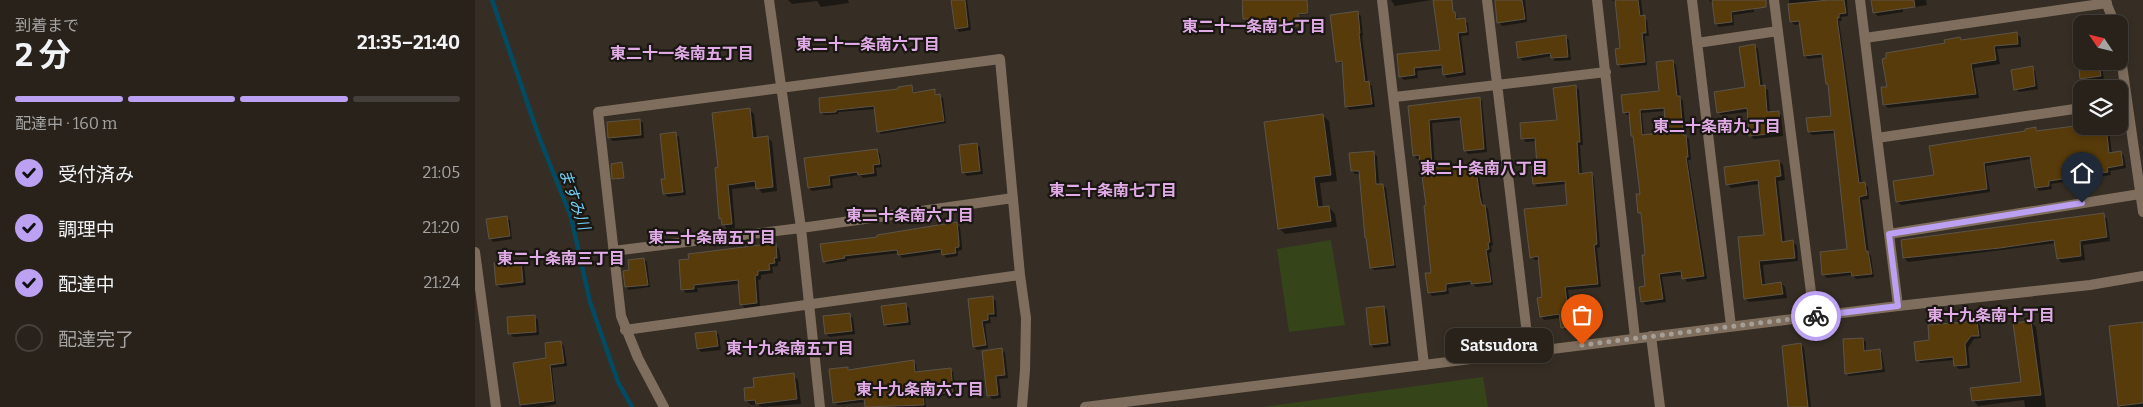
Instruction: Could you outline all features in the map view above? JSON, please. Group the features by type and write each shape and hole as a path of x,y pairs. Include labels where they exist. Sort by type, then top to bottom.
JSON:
{"street":[{"path":"769,0 801,228 820,407"},
{"path":"1382,0 1395,96 1424,365"},
{"path":"1487,0 1529,352"},
{"path":"1597,0 1635,338"},
{"path":"1692,0 1731,326"},
{"path":"1775,0 1814,316"},
{"path":"1860,0 1898,306"},
{"path":"1865,38 2106,1 2111,15"},
{"path":"1697,43 1778,31"},
{"path":"664,407 625,330 621,316 598,112 1000,59 1020,276 1026,318 1022,407"},
{"path":"1395,96 1606,72"},
{"path":"1877,138 2073,109"},
{"path":"2128,129 2143,212"},
{"path":"1889,234 2140,194"},
{"path":"613,251 801,228 1013,198"},
{"path":"475,252 496,407"},
{"path":"625,330 1020,276"},
{"path":"1085,407 1731,326 2090,285 2143,276"},
{"path":"1651,336 1660,407"}],"green space":[{"path":"1331,240 1345,325 1289,332 1277,249"},
{"path":"1483,377 1488,407 1262,407"}],"building":[{"path":"951,0 965,0 968,27 955,29"},
{"path":"1242,0 1307,0 1308,13 1298,14 1299,26 1249,31 1248,19 1243,19"},
{"path":"1433,0 1452,0 1456,19 1465,18 1467,32 1458,33 1463,72 1443,75 1442,65 1414,68 1415,75 1399,77 1397,54 1440,50"},
{"path":"1495,0 1522,0 1525,19 1497,23"},
{"path":"1615,0 1638,0 1640,16 1645,15 1646,33 1642,33 1645,62 1617,65 1615,49 1620,48"},
{"path":"1712,0 1766,0 1766,7 1731,12 1732,22 1715,24"},
{"path":"1844,0 1846,13 1839,14 1839,18 1837,18 1859,183 1865,182 1867,195 1859,197 1866,251 1868,251 1872,274 1852,276 1851,272 1822,275 1820,252 1847,249 1834,130 1808,132 1806,118 1831,116 1828,84 1826,84 1822,54 1804,56 1799,21 1790,22 1788,4"},
{"path":"1871,0 1914,0 1915,7 1873,13"},
{"path":"1358,11 1365,82 1369,81 1372,104 1345,107 1342,61 1336,62 1330,15"},
{"path":"2017,32 2018,44 1994,46 1996,60 1971,64 1976,94 1883,105 1881,87 1887,87 1882,59 1886,58 1886,53 1945,43 1944,40 1960,37 1961,40"},
{"path":"1566,35 1568,57 1551,58 1550,53 1518,58 1516,42"},
{"path":"1755,44 1760,86 1765,85 1767,112 1779,111 1780,133 1749,136 1747,108 1717,113 1714,92 1745,87 1739,47"},
{"path":"1673,60 1677,96 1680,96 1683,135 1686,135 1688,157 1686,157 1704,276 1682,279 1681,271 1659,274 1663,299 1641,302 1639,287 1645,286 1642,255 1645,255 1641,213 1638,213 1636,194 1640,194 1629,112 1623,113 1621,95 1659,91 1656,62","holes":["1664,108 1666,132 1642,135 1640,110"]},
{"path":"2033,66 2035,86 2014,90 2011,70"},
{"path":"2079,70 2100,70 2101,76 2080,79"},
{"path":"912,85 913,93 935,89 935,95 940,94 944,121 877,132 874,106 820,113 819,98 898,89 898,87"},
{"path":"1576,85 1580,142 1577,142 1579,174 1592,172 1597,244 1594,245 1598,284 1565,287 1568,310 1585,308 1587,321 1572,323 1572,326 1561,328 1559,314 1540,317 1537,298 1542,297 1538,256 1530,258 1524,209 1567,205 1565,181 1533,184 1531,166 1537,166 1535,138 1521,139 1520,123 1557,120 1553,88"},
{"path":"1480,97 1484,149 1464,151 1460,117 1429,120 1432,168 1475,163 1480,198 1482,205 1485,205 1490,242 1488,243 1489,249 1486,250 1491,282 1471,284 1471,281 1446,284 1446,291 1428,293 1425,273 1431,273 1424,206 1426,205 1419,155 1413,156 1408,106"},
{"path":"750,108 753,138 768,136 773,187 756,189 755,181 728,185 732,224 722,225 721,218 719,219 715,168 718,167 712,113"},
{"path":"1323,114 1331,175 1314,177 1318,207 1329,206 1331,221 1278,229 1264,122"},
{"path":"640,119 641,135 608,138 607,122"},
{"path":"2073,126 2073,135 2107,135 2109,153 2121,151 2123,165 2107,168 2108,172 2049,181 2049,186 2035,188 2030,156 1984,163 1987,189 1896,202 1893,181 1934,175 1929,146 2025,131 2025,129 2036,127 2036,131"},
{"path":"676,132 683,192 663,194 661,179 665,179 660,134"},
{"path":"977,143 980,171 962,173 959,145"},
{"path":"877,149 880,164 873,165 874,173 858,175 857,172 829,176 830,185 808,188 804,158"},
{"path":"1374,151 1376,184 1383,184 1394,265 1370,268 1365,238 1359,171 1351,171 1349,153"},
{"path":"1779,160 1781,176 1775,177 1782,242 1793,240 1795,258 1759,261 1762,285 1781,282 1783,294 1744,299 1738,237 1764,235 1758,180 1726,185 1724,167"},
{"path":"622,162 624,178 612,179 611,164"},
{"path":"2104,213 2107,237 2080,241 2081,256 2057,259 2054,240 2000,248 1903,258 1901,240"},
{"path":"507,216 510,236 489,239 486,219"},
{"path":"957,222 959,247 955,248 956,253 942,255 941,249 898,255 897,250 844,256 845,258 823,262 820,244 877,237 877,235"},
{"path":"776,243 777,258 774,258 775,263 769,264 770,270 758,271 758,275 755,276 757,303 740,305 738,280 694,285 694,289 681,290 679,260 689,259 688,254"},
{"path":"644,258 648,285 625,287 623,271 629,270 628,260"},
{"path":"521,260 523,282 496,285 494,263"},
{"path":"993,296 994,314 988,314 988,320 982,321 986,345 973,347 968,299"},
{"path":"906,303 908,322 884,325 881,306"},
{"path":"1384,306 1388,343 1370,345 1366,308"},
{"path":"850,313 852,331 825,334 823,316"},
{"path":"535,315 536,332 508,334 507,317"},
{"path":"1977,321 1979,336 1971,336 1965,344 1967,365 1954,366 1953,357 1916,361 1914,342 1929,340 1928,325"},
{"path":"2031,321 2041,395 1972,401 1970,388 2021,382 2013,323"},
{"path":"2143,322 2143,403 2118,406 2109,326"},
{"path":"716,331 718,346 697,349 695,333"},
{"path":"1863,338 1864,351 1880,349 1882,369 1845,374 1843,339"},
{"path":"561,341 564,363 550,365 554,401 520,405 513,363 546,358 545,343"},
{"path":"1801,343 1808,407 1788,407 1782,346"},
{"path":"1002,348 1005,375 996,376 998,395 987,396 982,351"},
{"path":"914,360 915,372 951,368 953,392 923,395 924,405 865,407 864,399 833,403 829,369 848,367 848,370"},
{"path":"794,373 797,399 756,404 755,400 745,401 744,388 754,387 753,378"}],"waterway":[{"name":"ますみ川","path":"492,0 539,137 571,217 590,302 618,382 632,407"}],"way so far":[{"path":"1582,345 1816,316"}],"place":[{"name":"Satsudora","path":"1582,345"}],"district":[{"name":"東二十一条南七丁目","path":"1254,26"},
{"name":"東二十一条南六丁目","path":"868,44"},
{"name":"東二十一条南五丁目","path":"682,53"},
{"name":"東二十条南九丁目","path":"1717,126"},
{"name":"東二十条南八丁目","path":"1484,168"},
{"name":"東二十条南七丁目","path":"1113,190"},
{"name":"東二十条南六丁目","path":"910,215"},
{"name":"東二十条南五丁目","path":"712,237"},
{"name":"東二十条南三丁目","path":"561,258"},
{"name":"東十九条南十丁目","path":"1991,315"},
{"name":"東十九条南五丁目","path":"790,348"},
{"name":"東十九条南六丁目","path":"920,389"}],"route":[{"path":"1816,316 1898,306 1889,234 2082,203"}]}
